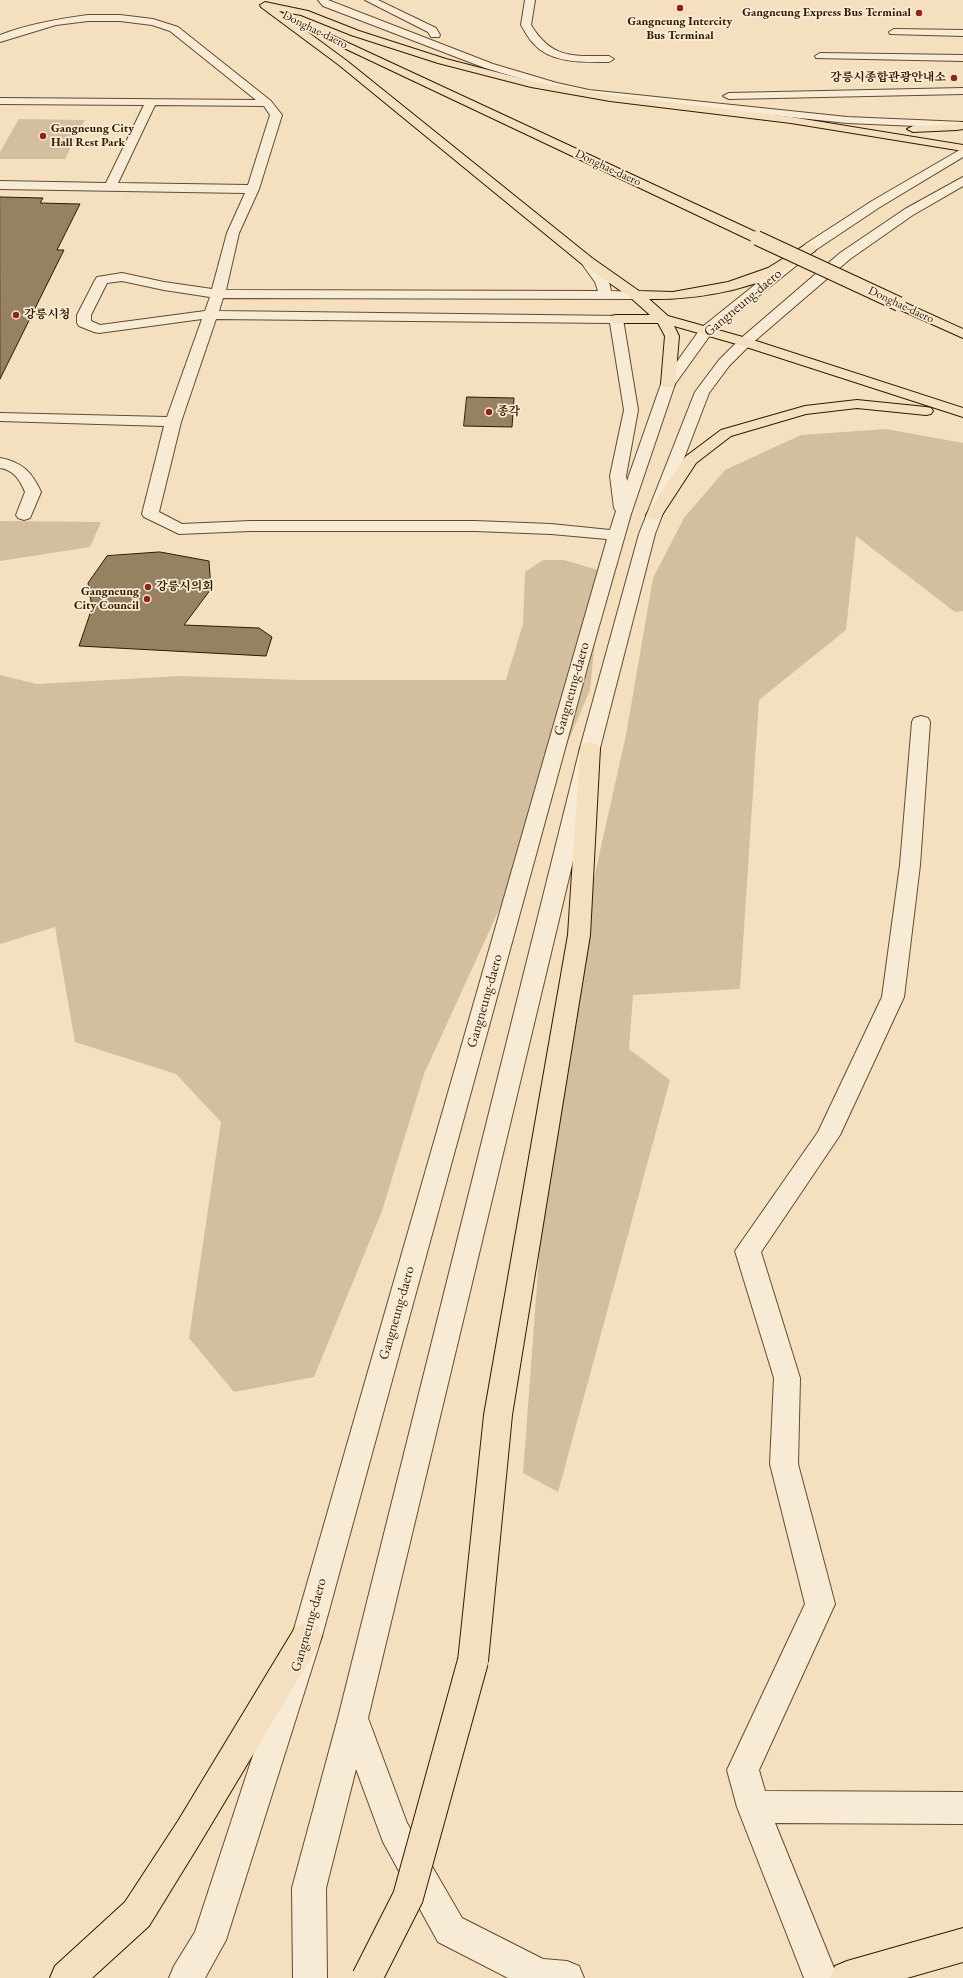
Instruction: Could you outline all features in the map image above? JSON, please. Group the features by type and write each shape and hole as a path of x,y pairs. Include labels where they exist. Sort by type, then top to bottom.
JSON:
{"main road":[{"name":"Donghae-daero","path":"253,0 963,334"},
{"path":"265,5 304,13 355,33 450,62 531,84 610,98 791,120 888,129 950,127 963,125"},
{"path":"265,5 343,63 587,261 636,295 663,319 672,336 668,384"},
{"path":"791,120 963,148"},
{"path":"636,295 673,296 704,292 732,286 772,271 810,248"},
{"path":"616,319 663,319 745,342 963,413"},
{"path":"654,514 690,460 726,433 805,410 857,404 911,409 963,417"},
{"path":"367,1978 408,1897 472,1661 498,1415 579,936 590,748"},
{"path":"67,1978 137,1914 193,1825 307,1636"},
{"path":"847,1978 963,1945"}],"street":[{"path":"323,0 326,4 469,58 555,86 610,98"},
{"path":"346,0 392,20 546,75 596,87 702,96 963,91"},
{"path":"370,0 432,30 436,36"},
{"path":"530,0 526,25 537,42 551,52 566,58 610,59"},
{"path":"0,39 54,22 88,18 120,18 153,22 174,29 267,103 276,116 253,189 233,234 218,294 173,422 150,514 179,529 250,526 475,526 551,529 616,535"},
{"path":"894,32 963,32"},
{"path":"820,56 963,58"},
{"path":"576,90 847,120 963,125"},
{"path":"0,101 267,103"},
{"path":"110,187 151,102"},
{"name":"Gangneung-daero","path":"186,1978 209,1940 307,1636 616,535 668,384 706,331 810,248 876,204 963,152"},
{"path":"310,1978 310,1888 353,1718 590,748 647,534 654,514 702,392 724,363 745,342 845,256 909,212 963,181"},
{"path":"0,185 253,189"},
{"path":"587,261 602,282 606,295"},
{"path":"623,514 618,476 631,410 616,319 181,316 98,328 84,323 84,316 102,280 122,276 164,286 218,294 636,295"},
{"path":"0,418 173,422"},
{"path":"0,462 8,464 26,476 33,492 24,515"},
{"path":"821,1978 753,1807 743,1770 820,1604 784,1464 787,1378 748,1251 828,1134 893,997 910,866 921,722"},
{"path":"353,1718 394,1831 450,1930 540,1976 567,1978"},
{"path":"753,1807 963,1808"}],"shaded area":[{"name":"Gangneung City Hall Rest Park","path":"19,119 85,120 65,159 0,159 0,152"},
{"path":"886,429 963,443 963,611 955,612 856,536 846,630 759,700 740,989 633,995 629,1049 670,1080 558,1492 523,1473 554,1057 626,735 653,578 684,518 725,470 801,435"},
{"path":"0,521 101,522 90,547 0,561"},
{"path":"543,560 564,560 605,572 598,611 590,690 544,798 503,901 424,1074 382,1211 314,1377 234,1392 189,1338 221,1122 176,1074 75,1042 55,927 0,944 0,675 37,684 180,676 300,680 506,680 523,624 525,572"}],"building":[{"name":"강릉시청","path":"0,197 43,198 40,203 80,204 57,250 64,250 0,379"},
{"name":"종각","path":"467,397 514,398 512,427 464,426"},
{"name":"Gangneung City Council","path":"160,552 209,561 211,589 184,625 259,628 272,637 266,656 79,646 92,608 88,583 107,556"}],"place":[{"name":"Gangneung Intercity Bus Terminal","path":"680,8"},
{"name":"Gangneung Express Bus Terminal","path":"919,13"},
{"name":"강릉시종합관광안내소","path":"954,78"},
{"name":"Gangneung City Hall Rest Park","path":"43,136"},
{"name":"강릉시청","path":"16,315"},
{"name":"종각","path":"489,412"},
{"name":"강릉시의회","path":"148,587"},
{"name":"Gangneung City Council","path":"147,599"}]}
